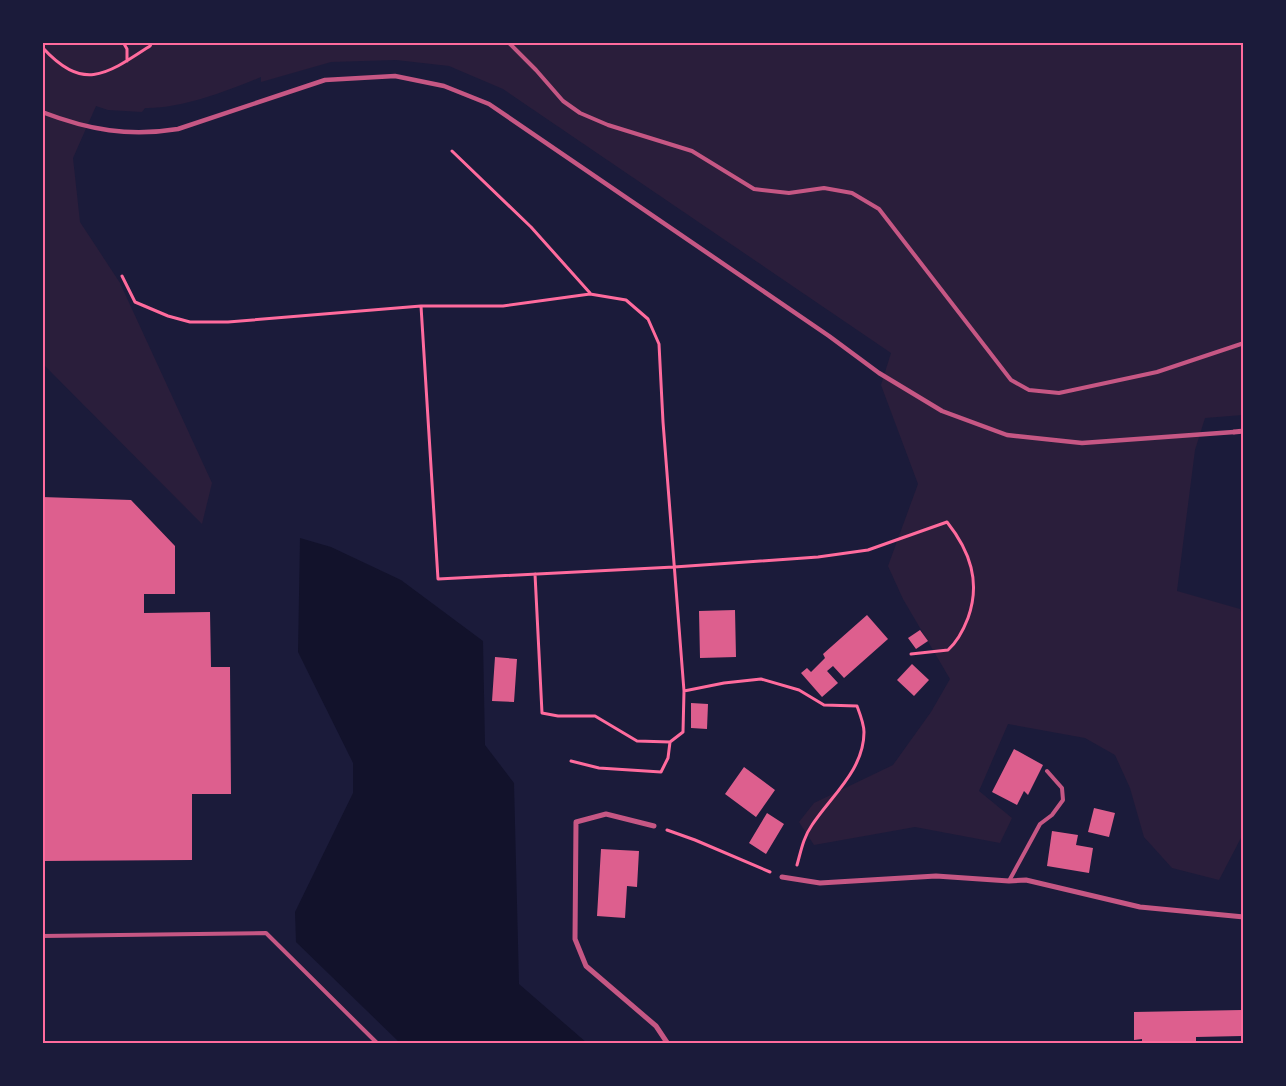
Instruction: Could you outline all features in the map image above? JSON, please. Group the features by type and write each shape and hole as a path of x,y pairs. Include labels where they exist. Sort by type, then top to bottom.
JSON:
{"street":[{"path":"42,112 96,129 132,134 154,133 178,129 325,80 396,76 444,86 488,104 829,336 879,373 942,411 1007,435 1082,443 1244,431"},
{"path":"654,826 606,814 576,822 575,939 586,966 656,1026 668,1044"},
{"path":"782,877 820,883 936,876 1009,881 1026,880 1140,907 1244,917"}],"lane":[{"path":"508,42 563,101 580,113 608,125 692,151 754,189 789,193 824,188 852,193 879,209 1011,380 1029,390 1060,393 1158,372 1244,343"},
{"path":"1009,881 1040,824 1052,815 1063,800 1062,788 1046,771"},
{"path":"42,936 266,934 378,1044"}],"path":[{"path":"123,42 127,49 127,61"},
{"path":"42,47 56,62 73,72 93,76 127,61 150,46 152,42"},
{"path":"452,151 531,227 590,294"},
{"path":"122,276 135,302 168,316 190,322 228,322 421,306 503,306 551,301 590,294 626,300 648,319 659,344 684,691 683,732 670,742 637,741 595,716 558,716 542,713 535,574"},
{"path":"421,306 438,579 674,567 818,557 868,550 947,522 959,537 969,556 973,575 973,604 962,633 948,650 911,654"},
{"path":"684,691 761,679 799,690 824,705 857,706 864,731 860,755 846,780 812,825 803,841 794,878"},
{"path":"570,761 599,768 661,772 668,758 670,742"},
{"path":"654,826 695,840 782,877"}],"shaded area":[{"path":"42,43 1243,43 1243,415 1205,418 1195,450 1177,591 1240,609 1243,618 1243,834 1219,880 1172,868 1144,837 1130,788 1115,755 1085,738 1008,724 979,791 1012,818 1000,843 915,827 814,845 799,822 814,803 893,765 931,712 950,679 903,599 888,566 918,484 881,385 891,353 503,89 449,66 396,60 331,62 261,82 261,77 204,98 173,106 145,108 142,112 108,110 96,106 73,158 80,222 120,283 212,483 202,524 43,364"},
{"path":"300,538 331,547 401,580 483,641 485,745 514,783 519,984 587,1043 400,1043 296,942 295,912 353,793 353,763 298,652"}],"building":[{"path":"42,497 131,500 175,546 175,594 144,594 144,613 210,612 211,667 230,667 231,794 192,794 192,860 42,861"},
{"path":"735,610 736,657 700,658 699,611"},
{"path":"867,615 888,639 844,678 833,666 827,671 838,683 822,697 801,673 807,668 811,672 825,658 823,654"},
{"path":"920,630 928,641 916,649 908,638"},
{"path":"495,657 517,659 514,702 492,701"},
{"path":"912,664 929,680 914,696 897,680"},
{"path":"691,703 708,704 707,729 691,728"},
{"path":"1014,749 1043,765 1028,795 1024,791 1017,805 992,792"},
{"path":"744,767 775,790 756,817 725,794"},
{"path":"1094,808 1115,813 1109,837 1088,832"},
{"path":"767,813 784,824 766,854 749,843"},
{"path":"1052,831 1078,835 1076,845 1093,848 1089,873 1047,866"},
{"path":"601,849 639,851 637,887 627,886 625,918 597,916"},
{"path":"1242,1010 1242,1036 1196,1037 1196,1044 1142,1044 1142,1039 1134,1040 1134,1012"}]}
